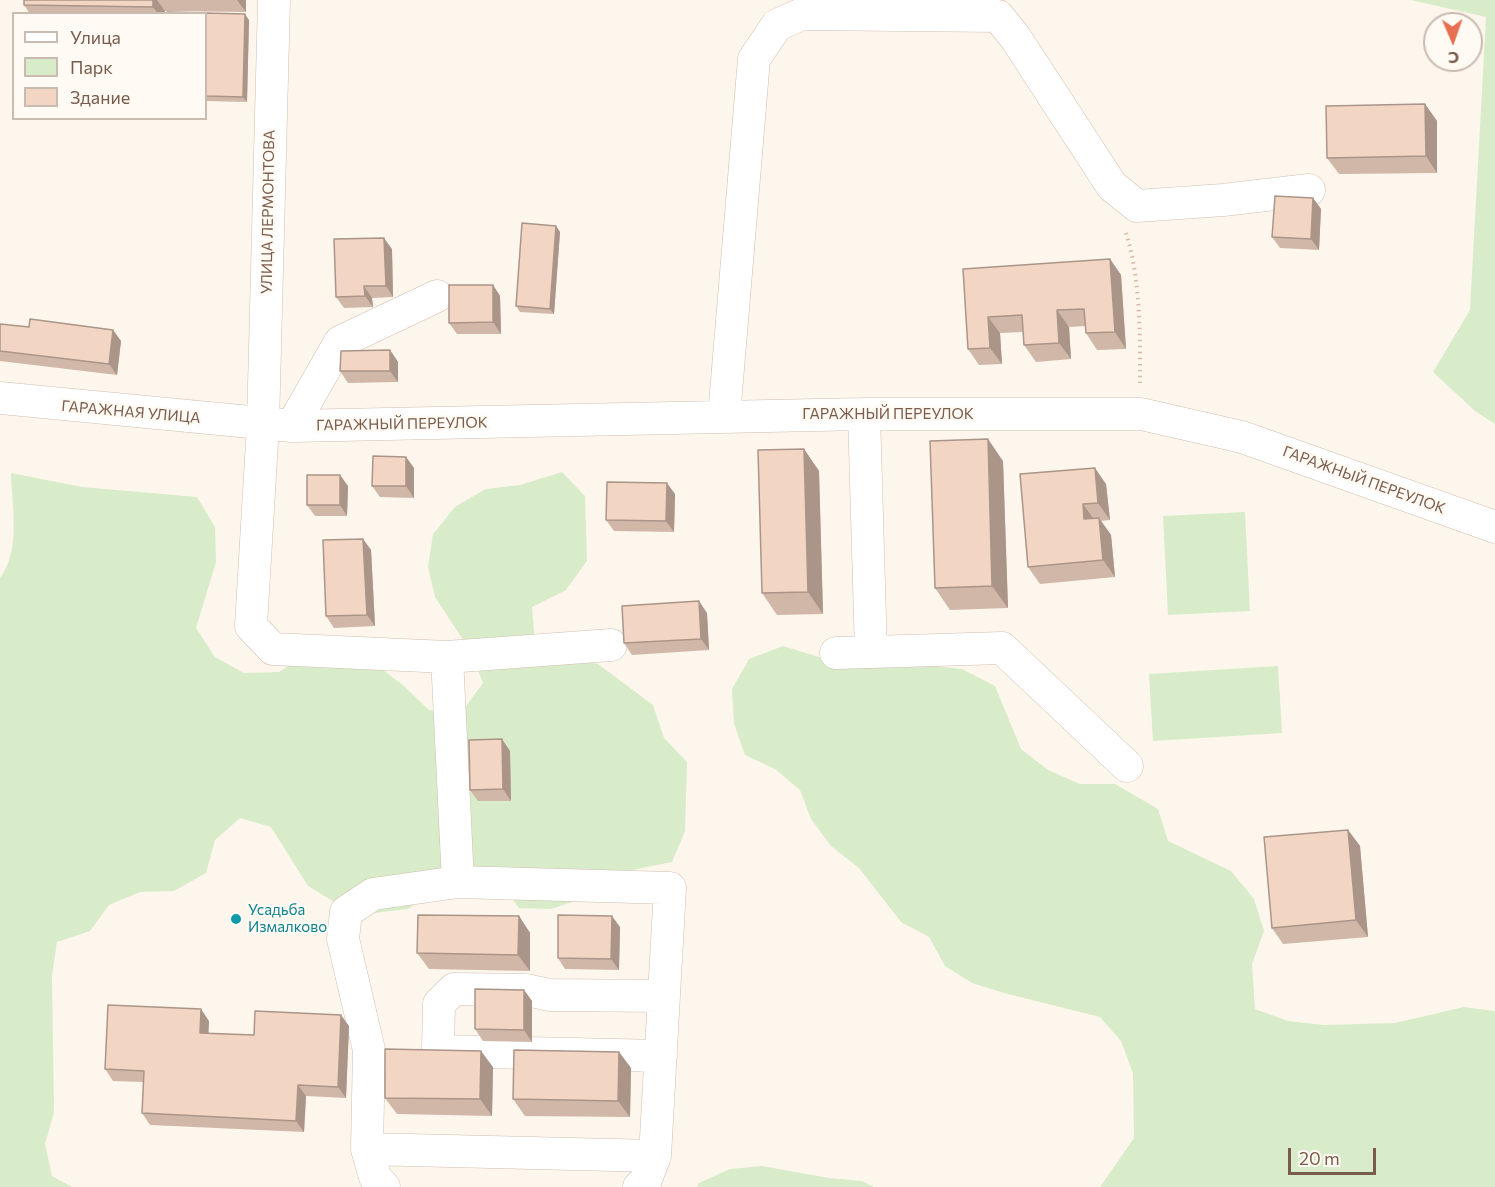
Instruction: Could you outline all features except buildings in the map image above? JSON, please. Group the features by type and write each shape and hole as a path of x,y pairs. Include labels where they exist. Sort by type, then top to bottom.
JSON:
{"street":[{"name":"УЛИЦА ЛЕРМОНТОВА","path":"274,0 277,425 251,626 273,649 447,657 610,645"},
{"path":"724,416 754,59 777,25 802,14 1000,8 1015,37 1112,186 1137,206 1222,200 1309,190"},
{"path":"277,425 340,342 437,296"},
{"name":"ГАРАЖНАЯ УЛИЦА","path":"0,398 277,425"},
{"path":"864,414 871,652"},
{"name":"ГАРАЖНЫЙ ПЕРЕУЛОК","path":"277,425 864,414 1141,414 1242,436 1495,527"},
{"path":"836,653 1002,648 1127,766"},
{"path":"447,657 458,882"},
{"path":"384,1187 375,1177 367,1149 388,1050 344,939 346,912 373,894 458,882 670,888 655,1156 645,1182 639,1187"},
{"path":"438,1051 439,1004 454,988 527,990 549,994 664,996"},
{"path":"388,1050 661,1056"},
{"path":"367,1149 655,1156"}],"path":[{"path":"1125,229 1132,251 1139,322 1141,414"}],"green space":[{"path":"1411,0 1495,0 1495,424 1475,411 1433,372 1470,310 1486,17 1483,16 1483,12 1464,12"},
{"path":"562,472 585,496 587,561 566,590 532,607 535,643 565,658 598,664 653,705 664,738 687,762 685,831 672,862 608,875 584,898 551,909 519,908 497,879 467,870 408,909 374,913 336,903 308,886 271,827 240,818 215,840 206,873 174,891 140,892 109,905 90,931 57,942 52,976 54,1113 45,1144 52,1176 72,1187 0,1187 0,578 7,567 13,541 11,473 82,487 197,497 215,527 216,562 196,628 215,657 244,673 279,672 308,652 375,664 404,686 429,710 463,710 483,683 471,652 435,597 428,567 433,534 456,506 486,489 520,485"},
{"path":"1245,512 1250,611 1168,615 1163,516"},
{"path":"783,646 852,667 924,665 962,669 995,686 1021,749 1048,770 1080,784 1115,784 1158,809 1168,841 1231,871 1254,899 1264,931 1252,964 1255,1009 1288,1021 1324,1025 1395,1023 1464,1007 1495,1011 1495,1187 1100,1187 1134,1138 1133,1073 1121,1041 1100,1017 972,983 945,966 929,937 901,922 859,868 831,846 811,819 800,790 775,769 745,755 734,724 732,689 749,659"},
{"path":"1278,666 1282,733 1153,741 1149,674"},
{"path":"762,1166 829,1178 862,1181 874,1187 697,1187 699,1183 730,1169"}],"place":[{"name":"Усадьба Измалково","path":"236,919"}]}
